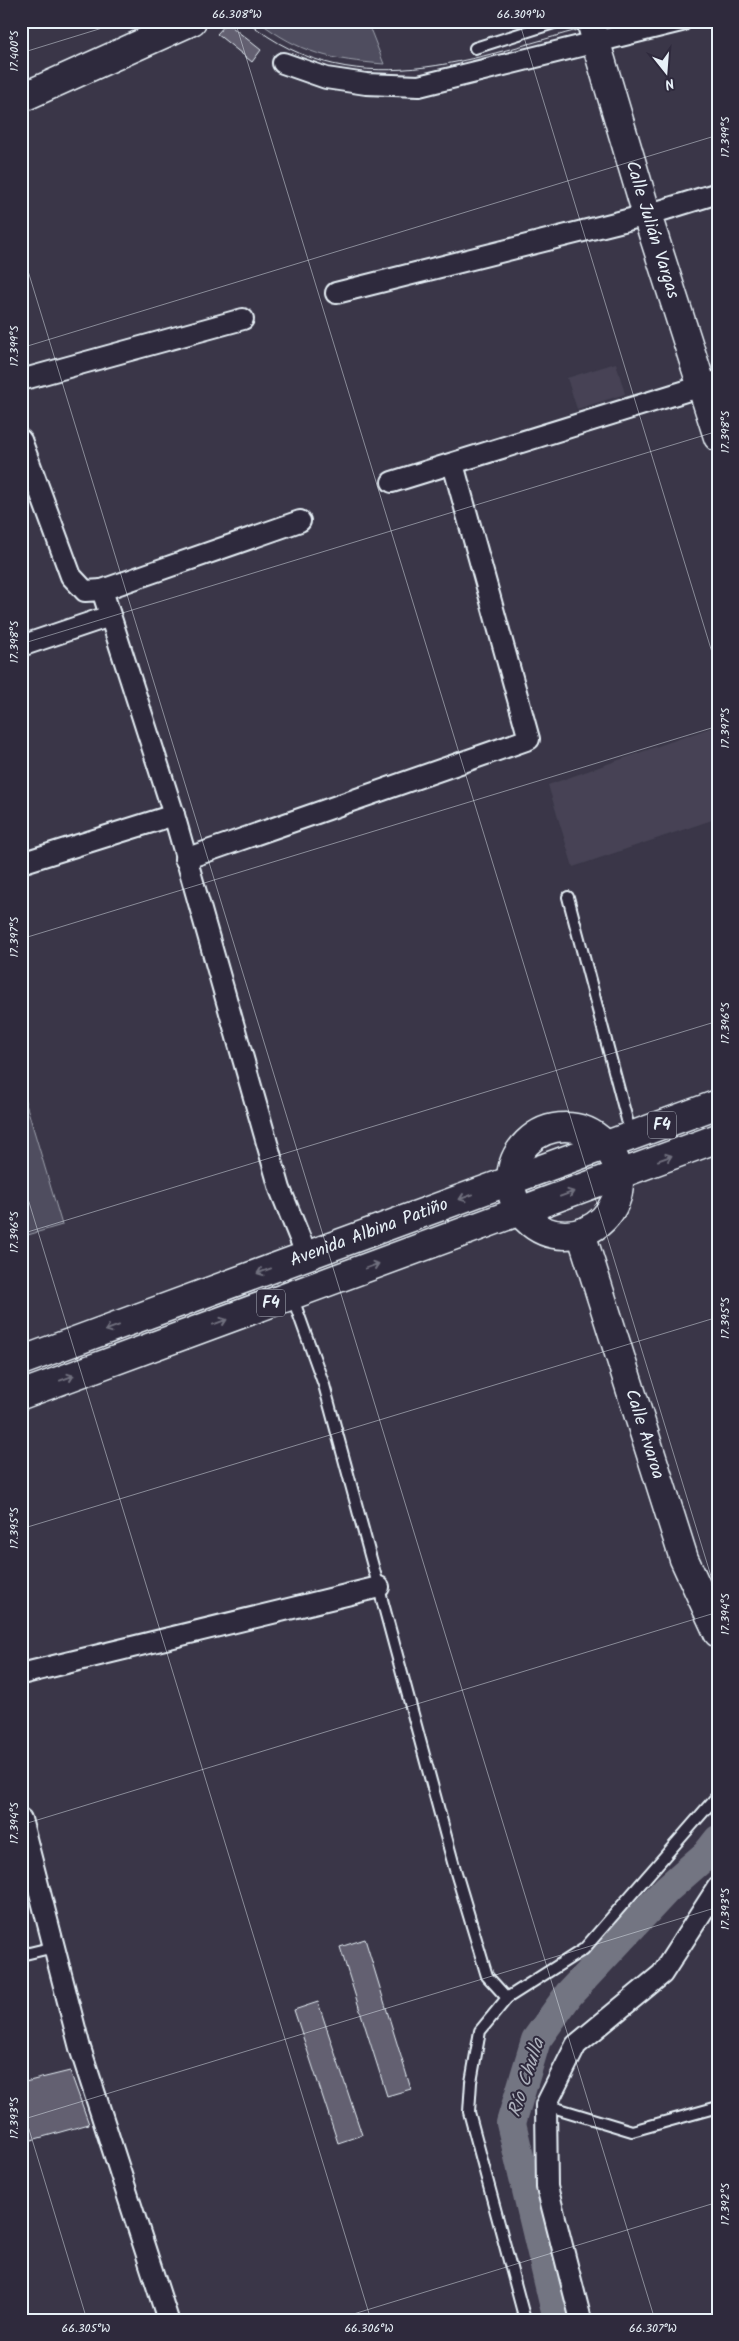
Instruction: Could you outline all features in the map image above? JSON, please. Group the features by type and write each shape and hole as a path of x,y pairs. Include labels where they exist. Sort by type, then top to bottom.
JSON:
{"main road":[{"path":"21,98 192,21"},
{"name":"Calle Julián Vargas","path":"593,32 647,214 710,384 718,437"},
{"name":"Avenida Albina Patiño","path":"21,1361 718,1104"},
{"name":"Avenida Albina Patiño","path":"21,1395 718,1138"},
{"path":"512,1180 513,1193 521,1211 532,1224 547,1232 564,1235 581,1233 595,1227 607,1217 615,1204 619,1191 619,1175 615,1159 619,1141"},
{"name":"Calle Avaroa","path":"581,1233 684,1559 718,1632"}],"street":[{"path":"282,63 326,78 366,84 420,86 593,32 681,21"},
{"path":"336,293 647,214 718,193"},
{"path":"21,380 243,319"},
{"path":"392,482 710,384"},
{"path":"21,440 71,576 85,591 102,590 300,521"},
{"path":"185,859 529,739 453,464"},
{"path":"102,590 174,815 280,1189 307,1256"},
{"path":"21,646 110,616"},
{"path":"21,863 174,815"},
{"path":"21,1674 379,1586"},
{"path":"21,1819 80,2048 168,2320"},
{"path":"581,2320 546,2187 546,2105 576,2045 662,1974 718,1887"}],"lane":[{"path":"475,48 560,21"},
{"path":"568,897 619,1141"},
{"path":"292,1295 324,1385 454,1866 487,1976 507,1998"},
{"path":"525,2320 470,2112 471,2082 480,2031 507,1998 584,1950 718,1795"},
{"path":"21,1954 54,1947"},
{"path":"546,2105 632,2131 718,2107"}],"shaded area":[{"path":"258,21 367,21 384,64 348,60 303,48"},
{"path":"616,363 625,394 577,409 567,378"},
{"path":"718,725 718,818 573,867 548,785"},
{"path":"21,1087 62,1225 21,1237"}],"building":[{"path":"227,23 261,50 252,62 217,34"},
{"path":"365,1939 411,2089 387,2096 340,1947"},
{"path":"318,2002 362,2135 338,2143 294,2010"},
{"path":"70,2071 89,2124 21,2143 21,2083"}],"waterway":[{"name":"Río Chulla","path":"558,2320 511,2123 536,2040 569,1994 667,1889 707,1854 718,1840"}],"tram line":[{"path":"247,21 290,49 334,64 379,70 425,67 472,59 611,21"}]}
